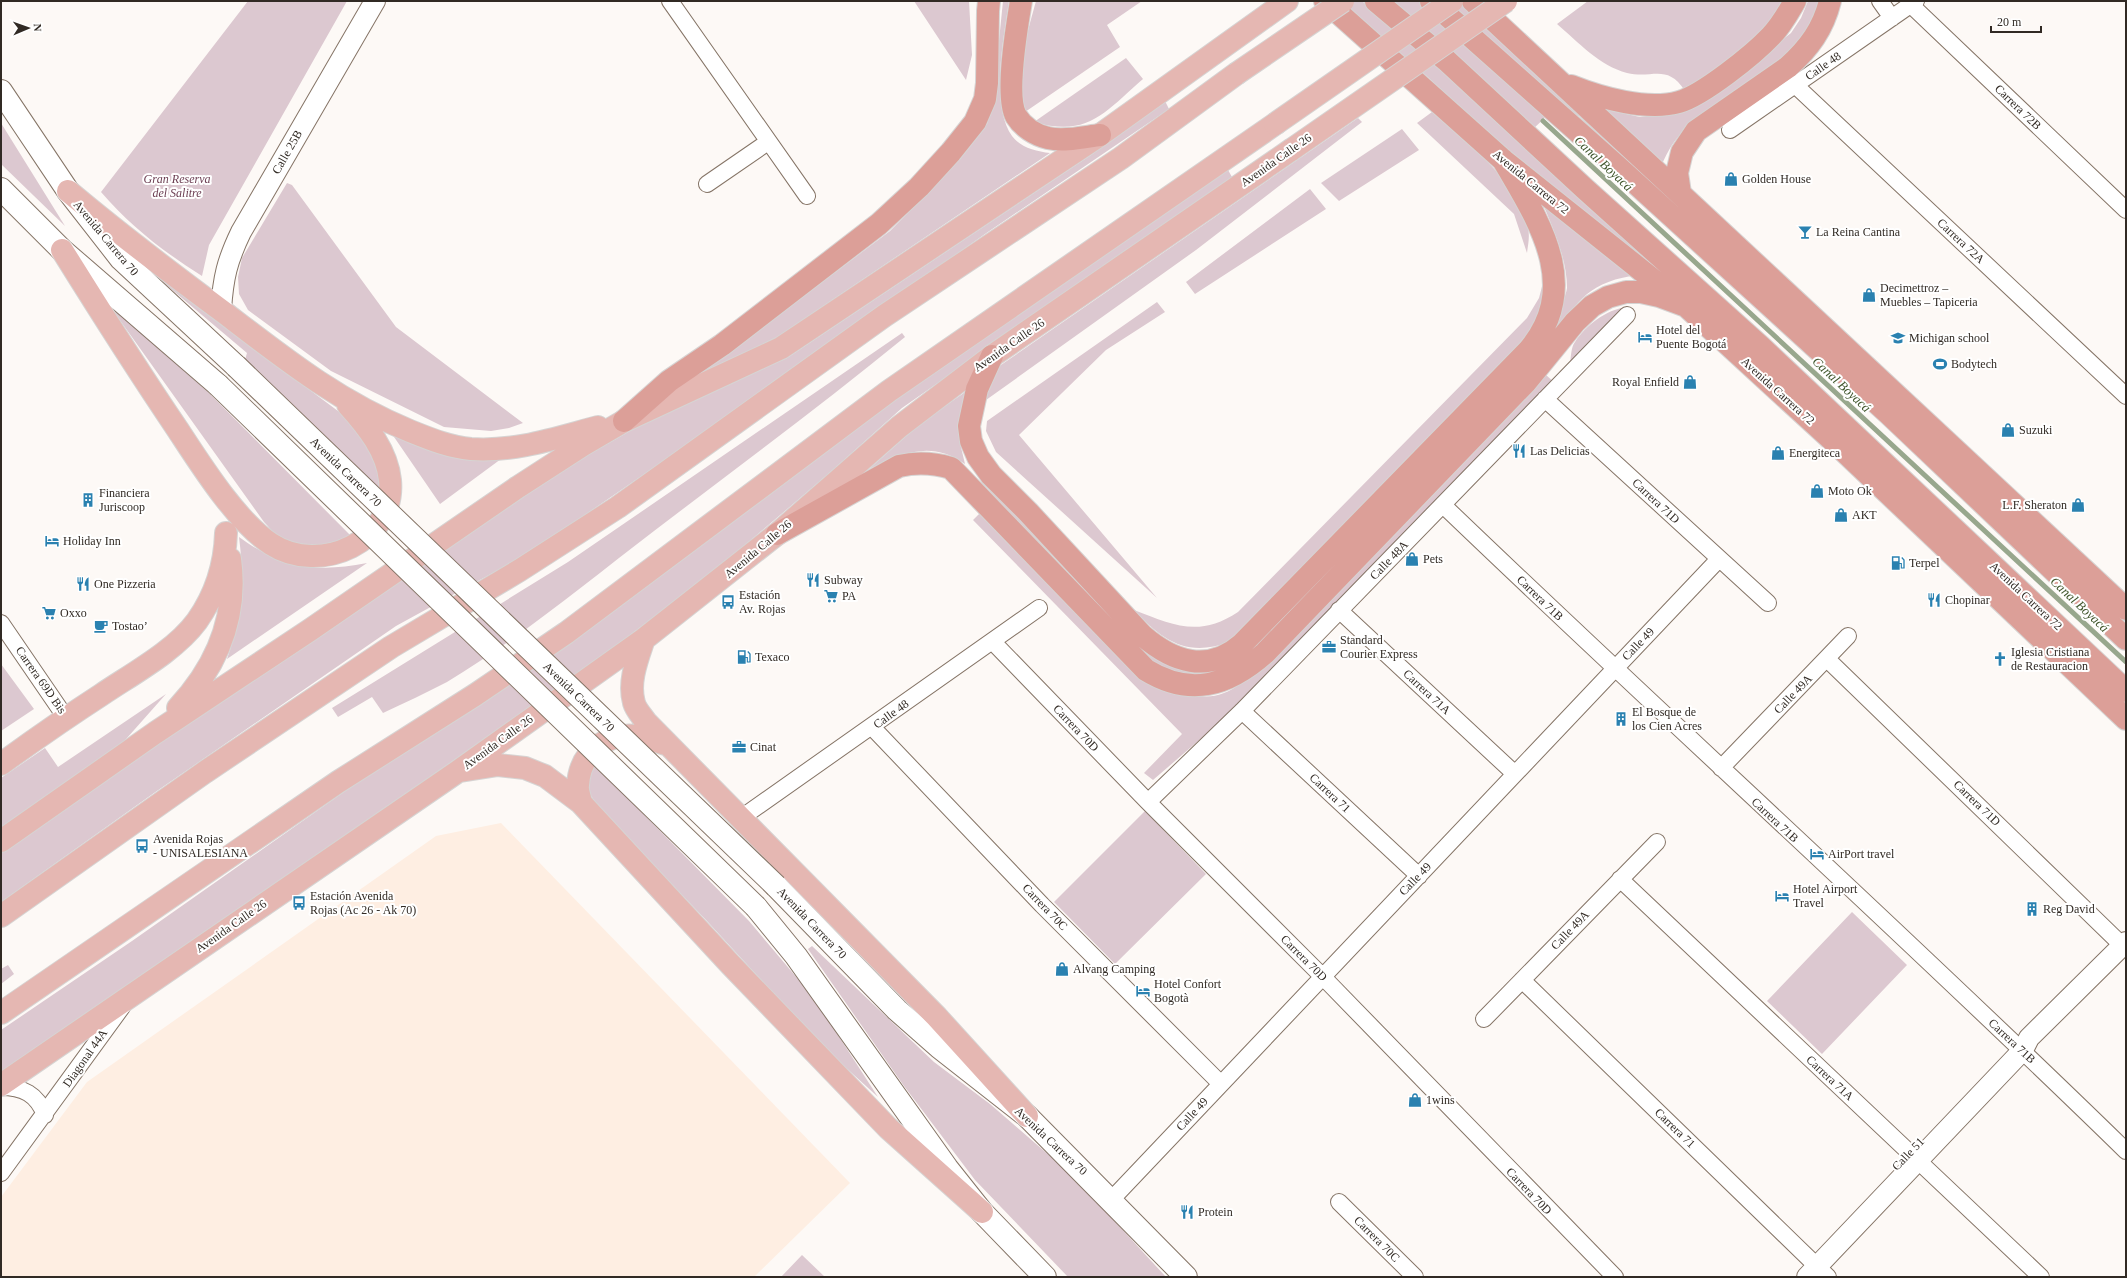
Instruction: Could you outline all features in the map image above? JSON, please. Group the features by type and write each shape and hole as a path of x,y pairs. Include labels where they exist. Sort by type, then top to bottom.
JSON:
{"highway":[{"path":"624,420 669,381 722,344 879,224 918,188 964,138 979,115 985,99 988,83 988,11 990,1"},
{"path":"1021,1 1016,32 1011,96 1016,115 1026,128 1049,139 1100,135"},
{"name":"Avenida Carrera 72","path":"1325,1 1503,160 1686,306 1831,439 2126,720"},
{"name":"Avenida Carrera 72","path":"1376,1 1446,60 1585,189 1761,347 2118,684"},
{"path":"1431,1 1620,169 1849,378 2126,639"},
{"path":"1473,1 1561,81 2126,609"},
{"path":"1561,81 1593,94 1623,102 1653,104 1679,102 1716,80 1772,36 1795,1"},
{"path":"1680,193 1677,173 1682,152 1696,131 1788,67 1802,55 1816,37 1825,19 1830,1"},
{"path":"992,356 977,389 969,426 978,458 991,475 1028,512 1142,635 1157,648 1176,658 1191,661 1215,659 1225,655 1242,644 1528,351 1549,321 1554,300 1555,283 1552,263 1536,219 1503,160"},
{"path":"777,534 899,466 918,463 951,468 1146,670 1162,680 1180,684 1197,685 1216,682 1236,675 1252,665 1265,653 1526,382 1575,322 1592,306 1608,297 1626,292 1659,296 1686,306"},
{"path":"1830,333 1849,378"},
{"path":"2072,670 2118,684"}],"main road":[{"path":"1,841 155,733 310,630 518,487 582,445 624,420 781,348 1100,135 1287,1"},
{"path":"1,916 205,772 391,647 520,570 618,506 877,321 1120,158 1236,74 1343,1"},
{"path":"1,1013 338,782 475,695 566,633 889,390 1452,1"},
{"name":"Avenida Calle 26","path":"1,1086 287,887 457,772 644,639 777,534 900,427 992,356 1506,1"},
{"name":"Avenida Carrera 70","path":"1,91 68,191 120,259 236,366 776,886 897,1010 939,1047 1027,1116 1112,1199 1186,1277"},
{"path":"1,189 62,250 218,385 756,907 796,956 918,1128 982,1212"},
{"path":"68,191 127,241 294,365 342,398 397,425 438,442 471,449 529,446 624,420"},
{"path":"62,250 123,348 211,480 251,527 271,544 287,551 309,556 330,555 347,549 366,539 382,521 389,501 390,480 385,460 373,437 360,418 342,398"},
{"path":"155,733 197,687 213,663 222,640 231,594 231,566 226,533 211,480"},
{"path":"1,764 174,644 197,621 218,582 222,568 226,533"},
{"path":"644,639 634,670 632,690 635,705 646,722 666,744 937,1017 1027,1116"},
{"path":"581,803 578,785 582,768 591,750 608,738 642,737 666,744"},
{"path":"457,772 498,765 525,768 545,776 581,803 731,965 888,1128 982,1212 1045,1277"}],"street":[{"name":"Calle 25B","path":"221,310 223,280 228,259 240,232 376,1"},
{"path":"670,1 807,196"},
{"path":"1880,1 1892,18"},
{"name":"Calle 48","path":"1730,130 1913,3"},
{"name":"Carrera 72B","path":"1913,3 2126,210"},
{"name":"Carrera 72A","path":"1795,85 2126,396"},
{"path":"707,184 768,142"},
{"name":"Calle 48A","path":"1148,802 1242,711 1627,315"},
{"name":"Carrera 71D","path":"1545,399 1768,602"},
{"name":"Carrera 71B","path":"1443,505 1615,670 2022,1044 2126,1151"},
{"name":"Calle 49","path":"1112,1199 1719,559"},
{"name":"Calle 48","path":"741,818 1039,608"},
{"name":"Carrera 71A","path":"1339,610 1515,774"},
{"name":"Carrera 69D Bis","path":"1,623 66,718"},
{"name":"Calle 49A","path":"1721,768 1848,636"},
{"name":"Carrera 70D","path":"992,641 1148,802 1323,976 1615,1277"},
{"name":"Carrera 71D","path":"1827,659 2125,945"},
{"name":"Carrera 71","path":"1242,711 1419,876"},
{"name":"Carrera 70C","path":"872,727 1042,905 1221,1084"},
{"name":"Calle 49A","path":"1484,1019 1657,842"},
{"name":"Carrera 71A","path":"1620,879 2041,1277"},
{"name":"Calle 51","path":"1792,1277 1815,1270 1914,1157 2022,1044 2125,945"},
{"name":"Carrera 71","path":"1522,980 1815,1270"},
{"name":"Diagonal 44A","path":"1,1173 45,1115 126,1000"},
{"path":"1,1086 20,1089 29,1093 36,1098 45,1115"},
{"name":"Carrera 70C","path":"1339,1202 1415,1277"}],"shaded area":[{"path":"501,823 850,1183 754,1277 1,1277 1,1197 87,1082 436,836"}],"green space":[{"name":"Gran Reserva del Salitre","path":"248,1 347,1 209,245 202,276 174,258 148,238 101,192"},
{"path":"914,1 969,1 972,55 966,80"},
{"path":"1003,1 1009,1 1000,70 1000,89 1005,123 1012,136 1024,146 1034,150 1050,153 773,340 667,388 797,301 890,231 944,176 987,124 993,100"},
{"path":"1036,1 1142,1 1107,25 1120,47 1025,112 1022,98 1021,70 1025,42"},
{"path":"1341,1 1362,1 1450,76 1685,292 1499,144 1430,79"},
{"path":"1386,1 1422,1 1550,113 1532,130"},
{"path":"1447,1 1462,1 1583,112 1577,117"},
{"path":"1588,1 1788,1 1762,34 1685,91 1678,82 1672,77 1666,75 1636,74 1617,70 1590,53 1557,24"},
{"path":"1808,1 1820,1 1814,16 1793,49 1774,66 1717,104 1690,125 1678,137 1668,151 1661,166 1603,109 1640,117 1658,115 1738,75 1791,33 1801,18"},
{"path":"1126,58 1143,79 1106,111 1094,119 1082,124 1068,127 1034,122"},
{"path":"1165,101 1169,109 985,234 736,411 531,552 396,626 154,793 1,902 1,852 76,799 551,476 651,419 787,358 1091,155"},
{"path":"1432,112 1489,164 1514,194 1529,231 1527,253 1514,214 1417,123"},
{"path":"1358,118 1362,122 1196,250 979,405 998,367"},
{"path":"1,123 65,226 1,164"},
{"path":"1402,129 1419,150 1339,201 1321,183"},
{"path":"1228,170 1232,177 902,408 827,475 717,569 605,654 316,857 1,1072 1,1030 132,941 375,770 878,408"},
{"path":"287,183 292,185 396,327 523,423 509,428 491,431 444,427 331,371 248,310 239,294 238,277 242,258"},
{"path":"1310,189 1326,209 1195,294 1186,282"},
{"path":"1541,199 1631,276 1602,284 1582,298 1567,317 1552,342 1233,664 1207,674 1197,676 1187,675 1177,673 1159,665 1142,654 989,491 993,489 1137,643 1205,670 1560,312 1567,288 1566,276 1562,254"},
{"path":"151,272 342,414 371,446 379,463 382,492 245,360 247,353"},
{"path":"1543,283 1547,288 1537,328 1229,642 1200,648 1188,647 1176,643 1165,638 1144,621 1134,610 1174,624 1198,627 1211,625 1238,612 1527,318 1539,298"},
{"path":"1157,302 1165,312 1106,350 1019,435 1157,598 996,452 986,431 987,421"},
{"path":"109,305 209,393 351,536 325,545 306,546 287,541 275,534 264,522"},
{"path":"1626,307 1570,364 1571,352 1574,344 1585,330 1597,319 1611,311"},
{"path":"902,333 905,337 843,387 552,610 501,647 447,682 383,713 372,697 338,717 332,708 568,562"},
{"path":"1546,375 1555,383 1241,704 1153,780 1144,773 1182,734 973,520 982,511 1182,694 1214,696 1227,692 1243,682"},
{"path":"968,390 960,443 965,464 940,452 929,451 905,454 869,469 921,423"},
{"path":"392,434 501,459 440,504"},
{"path":"239,537 270,556 300,565 332,568 367,563 227,659 236,628 241,600 242,570"},
{"path":"1,664 34,709 1,731"},
{"path":"166,694 119,747 1,830 1,778 45,748 58,767"},
{"path":"594,764 749,921 814,998 878,1097 821,1045 706,920 604,814 591,796 586,783"},
{"path":"1145,811 1206,874 1115,964 1054,902"},
{"path":"1852,912 1907,965 1822,1054 1767,1001"},
{"path":"812,946 934,1062 990,1104 1073,1176 1166,1277 1068,1277 975,1180 904,1086 808,949"},
{"path":"8,965 14,974 1,984 1,969"},
{"path":"802,1255 825,1277 781,1277"}],"waterway":[{"name":"Canal Boyacá","path":"1543,121 2126,662"}],"place":[{"name":"Golden House","path":"1731,179"},
{"name":"La Reina Cantina","path":"1805,232"},
{"name":"Decimettroz – Muebles – Tapiceria","path":"1869,295"},
{"name":"Hotel del Puente Bogotá","path":"1645,337"},
{"name":"Michigan school","path":"1898,338"},
{"name":"Bodytech","path":"1940,364"},
{"name":"Royal Enfield","path":"1690,382"},
{"name":"Suzuki","path":"2008,430"},
{"name":"Las Delicias","path":"1519,451"},
{"name":"Energiteca","path":"1778,453"},
{"name":"Moto Ok","path":"1817,491"},
{"name":"Financiera Juriscoop","path":"88,500"},
{"name":"L.F. Sheraton","path":"2078,505"},
{"name":"AKT","path":"1841,515"},
{"name":"Holiday Inn","path":"52,541"},
{"name":"Pets","path":"1412,559"},
{"name":"Terpel","path":"1898,563"},
{"name":"Subway","path":"813,580"},
{"name":"One Pizzeria","path":"83,584"},
{"name":"PA","path":"831,596"},
{"name":"Chopinar","path":"1934,600"},
{"name":"Estación Av. Rojas","path":"728,602"},
{"name":"Oxxo","path":"49,613"},
{"name":"Tostao’","path":"101,626"},
{"name":"Standard Courier Express","path":"1329,647"},
{"name":"Texaco","path":"744,657"},
{"name":"Iglesia Cristiana de Restauracion","path":"2000,659"},
{"name":"El Bosque de los Cien Acres","path":"1621,719"},
{"name":"Cinat","path":"739,747"},
{"name":"Avenida Rojas - UNISALESIANA","path":"142,846"},
{"name":"AirPort travel","path":"1817,854"},
{"name":"Hotel Airport Travel","path":"1782,896"},
{"name":"Estación Avenida Rojas (Ac 26 - Ak 70)","path":"299,903"},
{"name":"Reg David","path":"2032,909"},
{"name":"Alvang Camping","path":"1062,969"},
{"name":"Hotel Confort Bogotà","path":"1143,991"},
{"name":"1wins","path":"1415,1100"},
{"name":"Protein","path":"1187,1212"}]}
